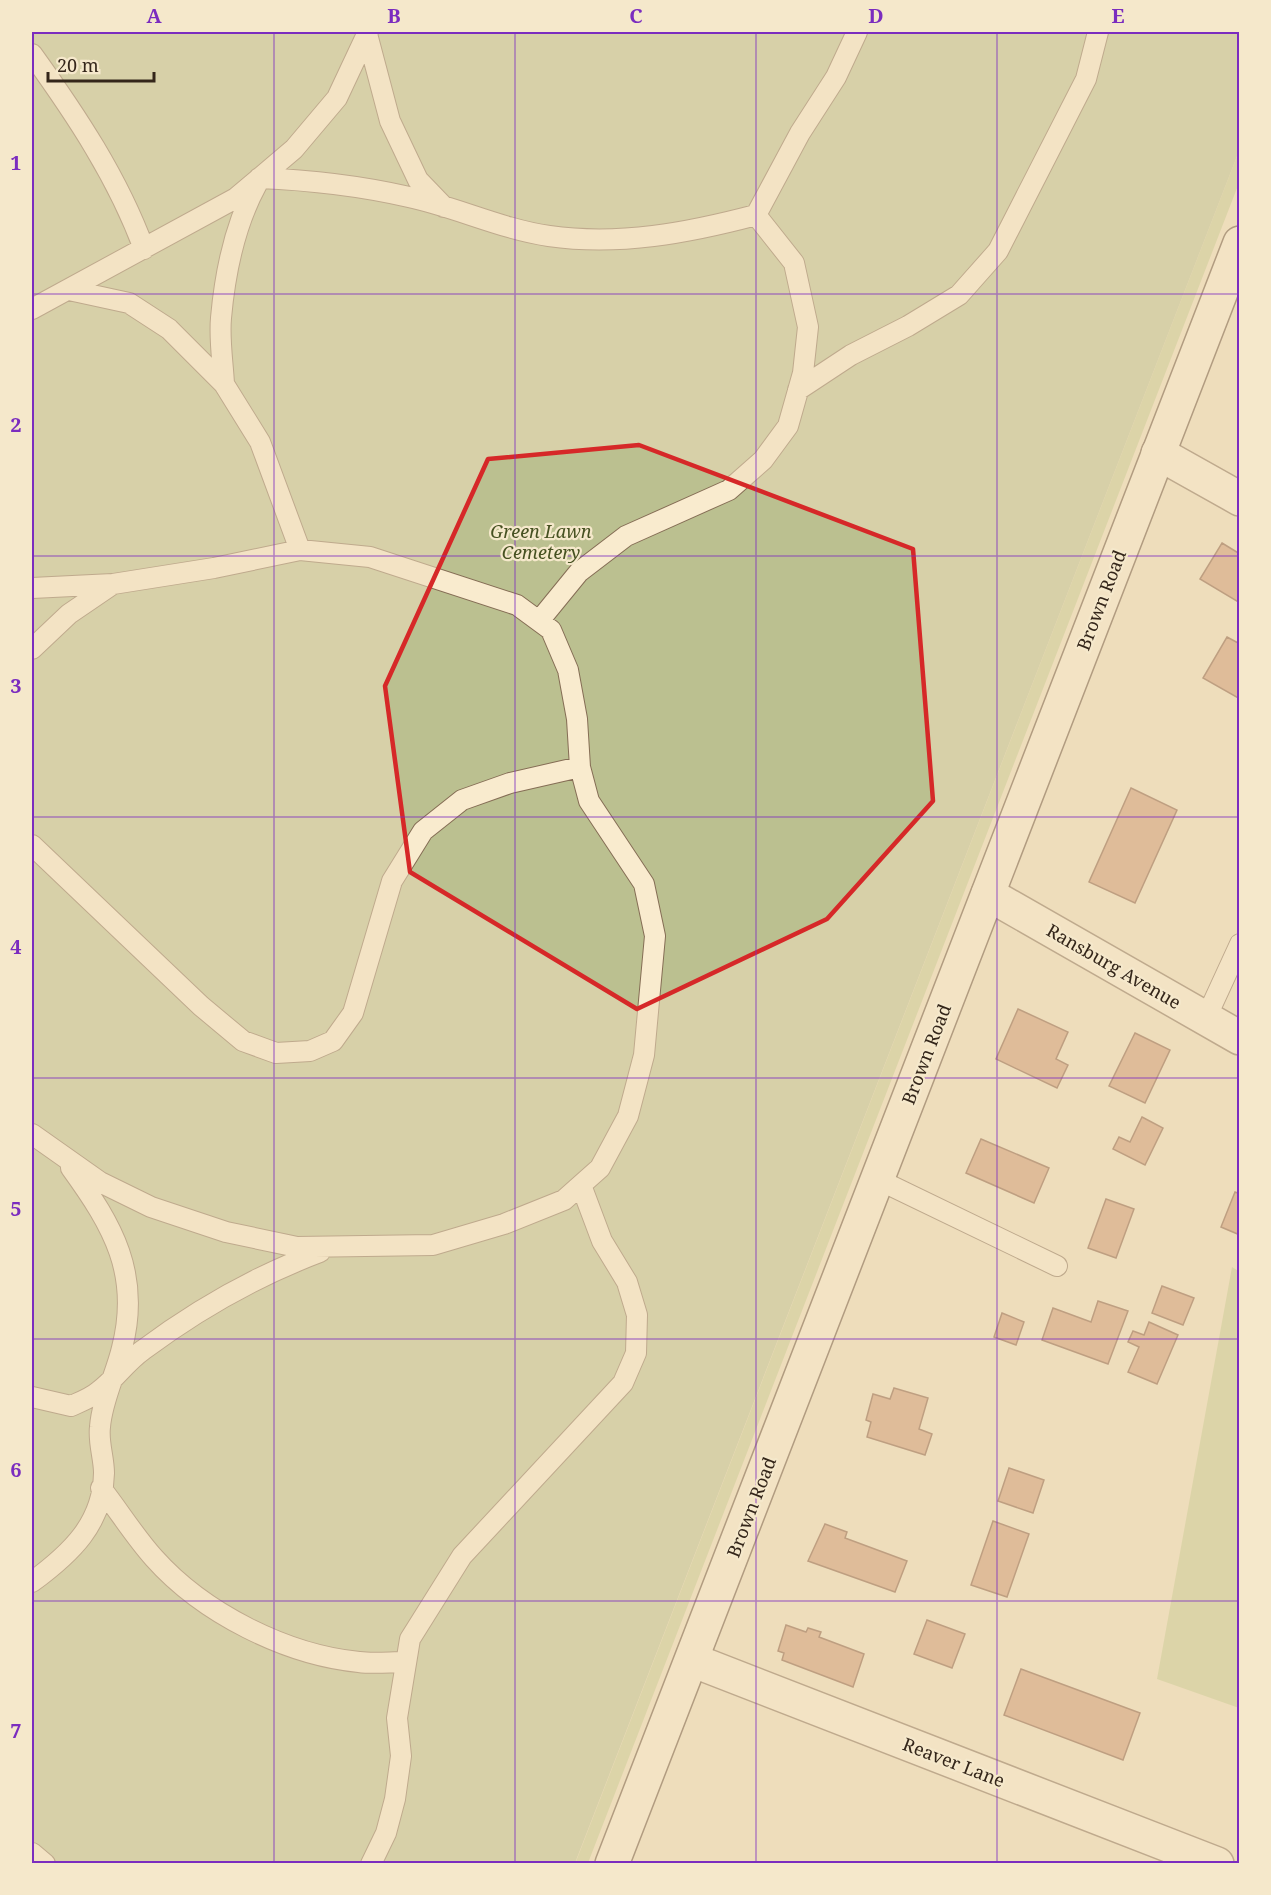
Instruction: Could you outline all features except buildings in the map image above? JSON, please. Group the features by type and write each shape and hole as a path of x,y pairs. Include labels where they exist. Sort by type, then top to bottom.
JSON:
{"main road":[{"name":"Brown Road","path":"612,1863 1239,243"},
{"path":"1158,453 1239,499"},
{"name":"Ransburg Avenue","path":"988,894 1239,1038"},
{"name":"Reaver Lane","path":"692,1660 1217,1863"}],"lane":[{"path":"259,178 298,180 409,197 549,236 614,240 699,231 756,215 800,133 836,77 857,32"},
{"path":"798,390 851,355 908,326 959,296 998,251 1086,79 1098,32"},
{"path":"368,33 390,121 418,180 445,208"},
{"path":"32,309 236,198 294,149 337,98 368,33"},
{"path":"32,54 64,98 99,154 130,209 144,249"},
{"path":"224,384 220,320 229,260 248,200 259,178"},
{"path":"539,621 579,572 626,536 729,490 763,460 788,426 798,390 808,327 794,263 756,215"},
{"path":"69,290 129,303 169,329 224,384 260,442 300,550"},
{"path":"32,588 113,584 214,568 300,550 370,557 517,605 551,630 568,670 577,719 580,767 589,801 644,884 655,936 644,1054 628,1116 600,1168 564,1200 504,1224 434,1245 297,1247 236,1235 162,1211 100,1182 32,1134"},
{"path":"32,649 69,614 113,584"},
{"path":"32,845 201,1006 243,1041 276,1053 310,1051 333,1041 353,1013 392,881 423,831 462,800 510,783 580,767"},
{"path":"1206,1018 1239,944"},
{"path":"32,1582 65,1558 97,1515 104,1473 100,1428 112,1378 122,1349 128,1316 128,1279 118,1243 97,1203 62,1156"},
{"path":"877,1179 1057,1266"},
{"path":"370,1863 386,1833 395,1799 401,1756 397,1718 410,1639 462,1556 623,1383 636,1353 637,1315 627,1282 602,1241 581,1185"},
{"path":"32,1397 71,1406 98,1392 144,1349 224,1296 282,1266 332,1248"},
{"path":"102,1488 154,1559 199,1599 258,1634 307,1651 359,1662 405,1662"},
{"path":"32,1853 45,1863"}],"highlighted area":[{"path":"639,445 913,549 933,801 827,919 637,1009 410,872 385,686 488,459"}],"green space":[{"name":"Green Lawn Cemetery","path":"32,32 1239,32 1239,151 575,1863 32,1864"},
{"path":"1239,151 1239,183 588,1863 575,1864"},
{"path":"1232,1267 1240,1272 1239,1708 1157,1679"}]}
